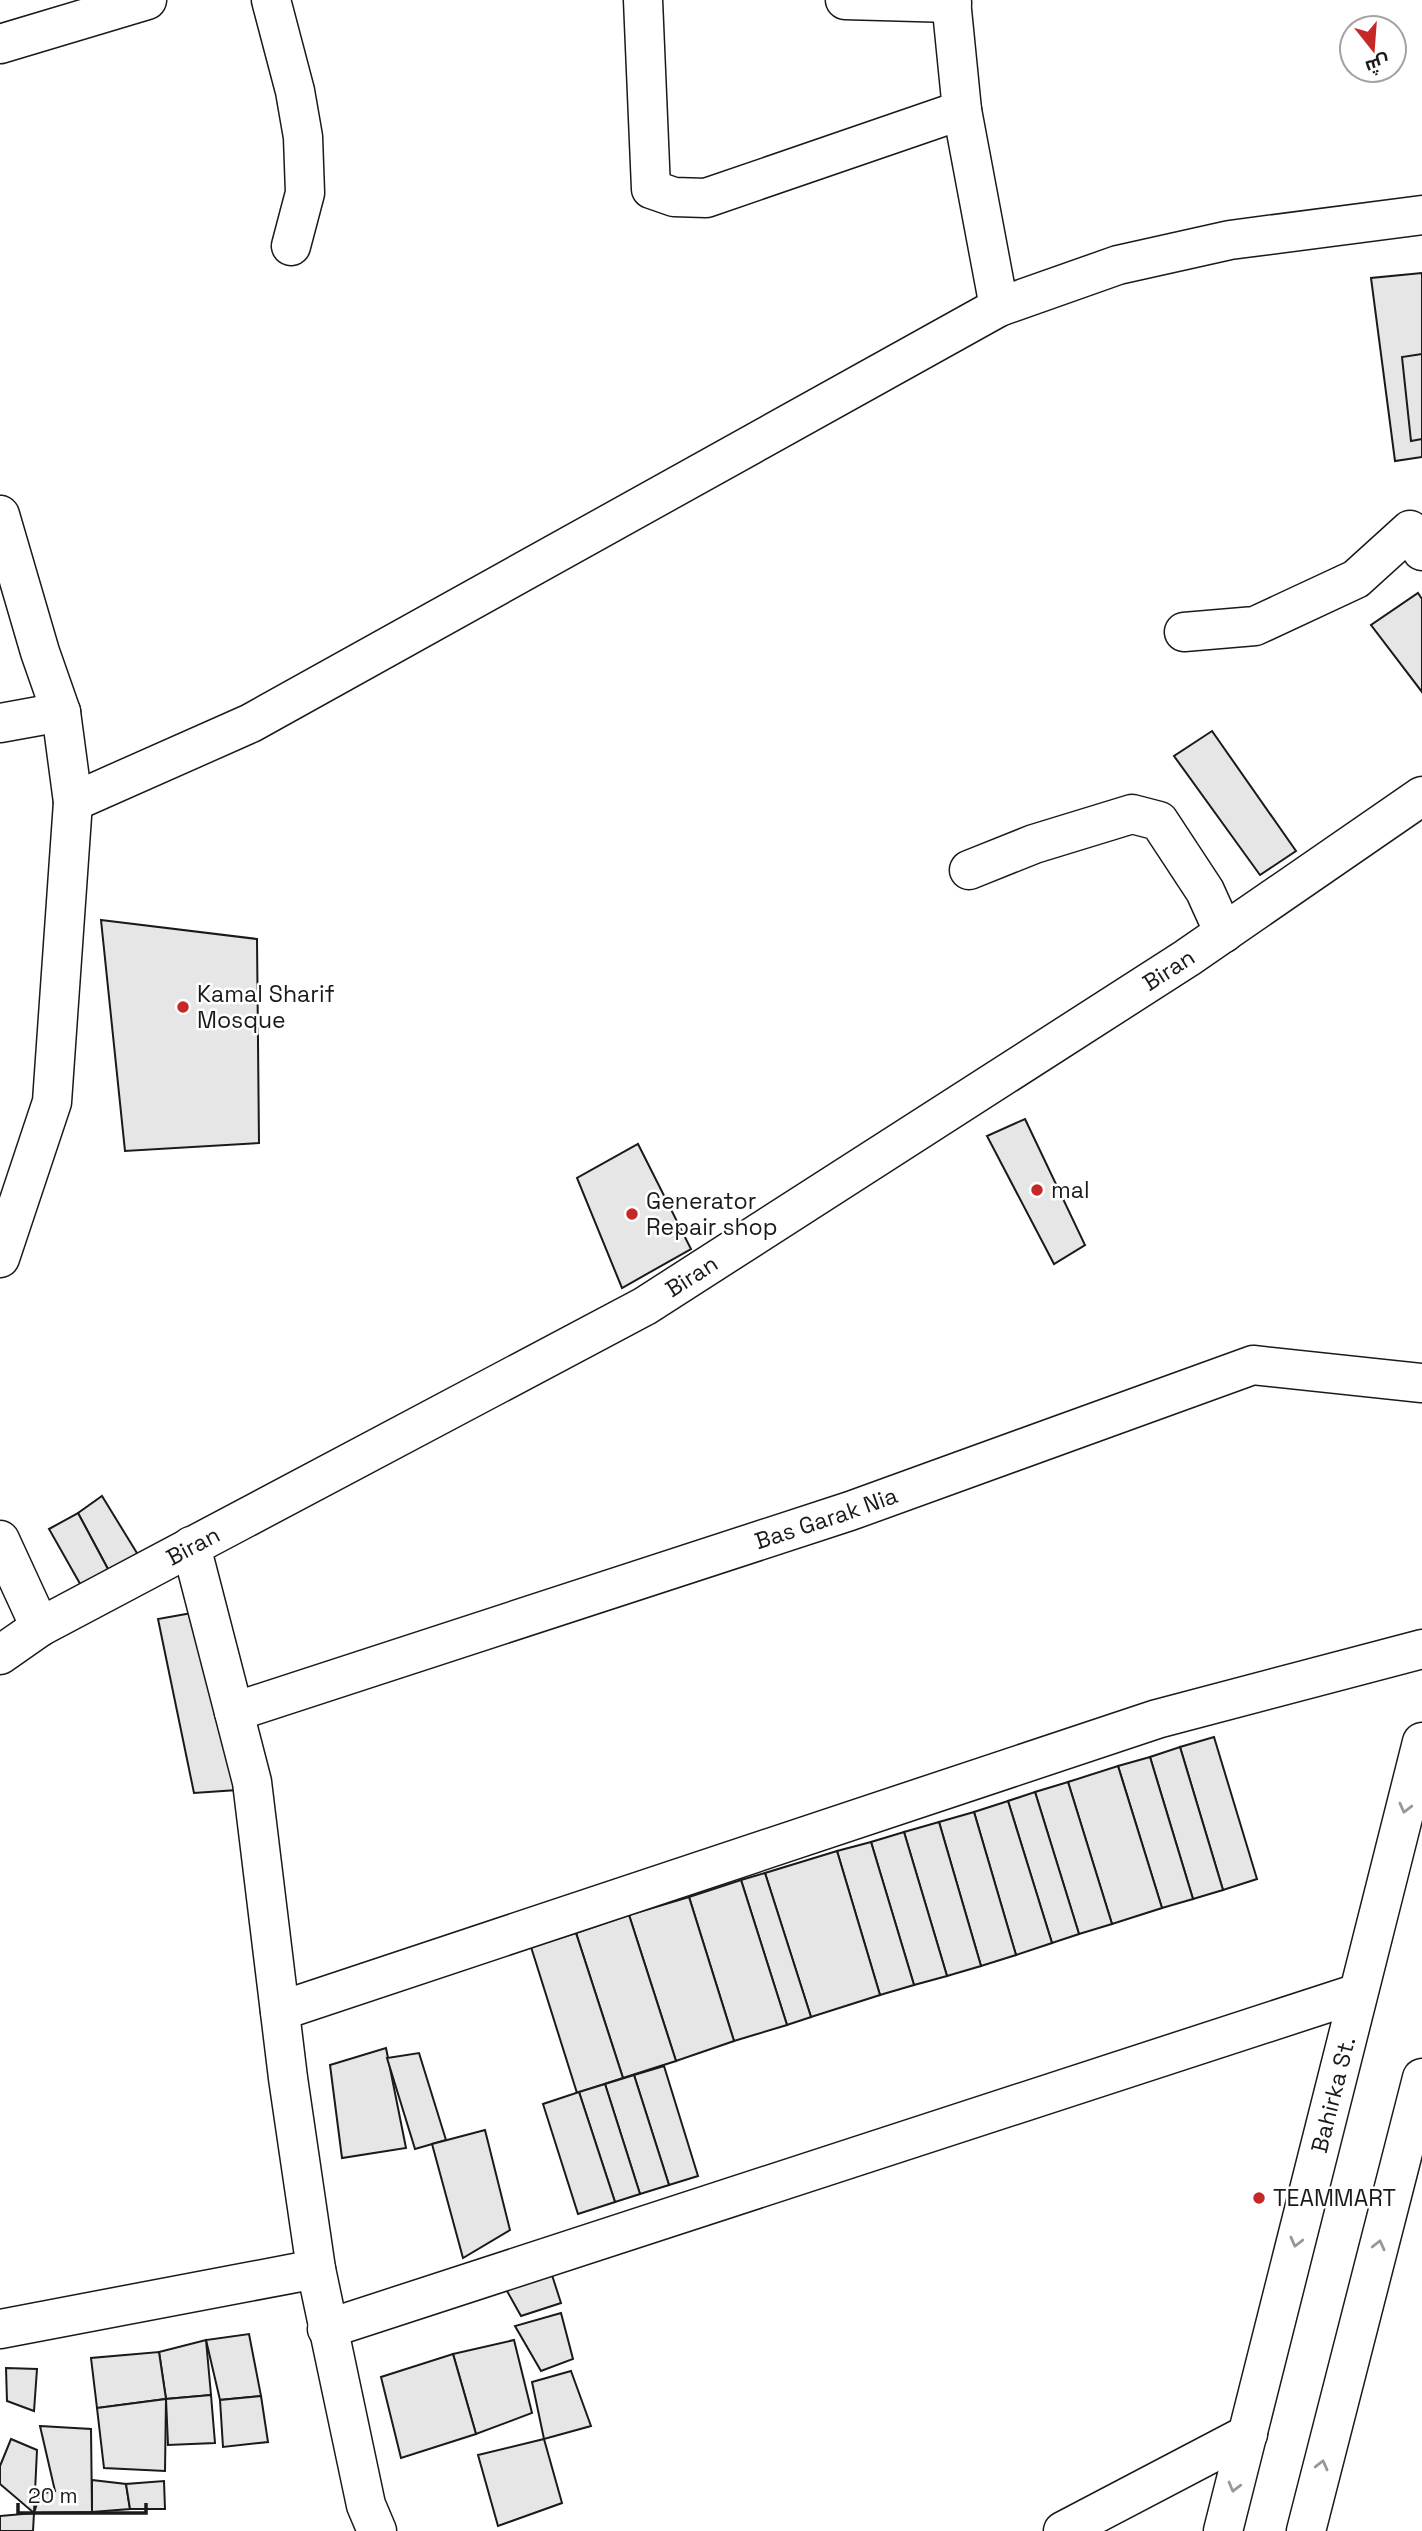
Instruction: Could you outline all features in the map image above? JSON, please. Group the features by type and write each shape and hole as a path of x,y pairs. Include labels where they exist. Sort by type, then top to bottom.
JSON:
{"street":[{"path":"0,44 147,0"},
{"path":"271,0 295,90 303,137 306,194 291,246"},
{"path":"643,0 651,189 674,197 706,198 962,110"},
{"path":"845,0 952,1 962,110 999,307"},
{"path":"73,802 251,723 999,307 1118,265 1230,240 1422,213"},
{"path":"0,515 40,652 61,712 73,802 52,1102 14,1182 0,1258"},
{"path":"1184,632 1255,626 1356,579 1410,530 1422,551"},
{"path":"0,723 61,712"},
{"name":"Biran","path":"0,1655 40,1627 645,1306 1224,933 1422,796"},
{"path":"969,870 1034,844 1132,814 1159,821 1205,891 1224,933"},
{"name":"Bas Garak Nia","path":"234,1712 850,1511 1252,1365 1422,1383"},
{"path":"0,1540 40,1627"},
{"path":"191,1546 252,1782 316,2269 366,2505 377,2531"},
{"path":"280,2011 1157,1719 1422,1649"},
{"name":"Bahirka St.","path":"1223,2531 1422,1742"},
{"path":"327,2329 1358,1993"},
{"path":"1306,2531 1422,2078"},
{"path":"0,2329 316,2269"},
{"path":"1063,2531 1248,2434"}],"building":[{"path":"1422,273 1422,457 1395,461 1371,278"},
{"path":"1422,354 1422,439 1411,441 1402,357"},
{"path":"1418,593 1422,599 1422,692 1371,625"},
{"path":"1212,731 1296,851 1260,875 1174,756"},
{"name":"Kamal Sharif Mosque","path":"101,920 257,939 259,1143 125,1151"},
{"name":"mal","path":"1025,1119 1085,1245 1054,1264 987,1136"},
{"name":"Generator Repair shop","path":"638,1144 691,1249 622,1288 577,1178"},
{"path":"102,1496 140,1558 109,1571 78,1513"},
{"path":"78,1513 109,1571 83,1589 49,1529"},
{"path":"203,1611 237,1790 194,1793 158,1619"},
{"path":"1214,1737 1257,1879 1223,1890 1180,1747"},
{"path":"1180,1747 1223,1890 1193,1899 1150,1757"},
{"path":"1150,1757 1193,1899 1162,1908 1118,1766"},
{"path":"1118,1766 1162,1908 1112,1924 1068,1782"},
{"path":"1068,1782 1112,1924 1079,1934 1035,1792"},
{"path":"1035,1792 1079,1934 1052,1943 1008,1801"},
{"path":"1008,1801 1052,1943 1016,1955 974,1812"},
{"path":"974,1812 1016,1955 981,1966 939,1822"},
{"path":"939,1822 981,1966 947,1976 904,1832"},
{"path":"904,1832 947,1976 914,1985 871,1842"},
{"path":"871,1842 914,1985 880,1995 837,1851"},
{"path":"837,1851 880,1995 811,2017 765,1873"},
{"path":"765,1873 811,2017 787,2025 741,1880"},
{"path":"741,1880 787,2025 734,2041 689,1897"},
{"path":"689,1897 734,2041 676,2061 629,1915"},
{"path":"629,1915 676,2061 623,2078 576,1933"},
{"path":"576,1933 623,2078 577,2093 531,1947"},
{"path":"386,2048 406,2148 342,2158 330,2065"},
{"path":"419,2053 446,2140 415,2149 387,2058"},
{"path":"664,2066 698,2176 669,2185 634,2075"},
{"path":"634,2075 669,2185 640,2194 605,2084"},
{"path":"605,2084 640,2194 615,2202 579,2092"},
{"path":"579,2092 615,2202 578,2214 543,2104"},
{"path":"485,2130 510,2230 463,2258 432,2144"},
{"path":"551,2272 561,2303 521,2316 502,2282"},
{"path":"561,2313 573,2359 541,2371 515,2326"},
{"path":"249,2334 261,2396 220,2400 206,2340"},
{"path":"206,2340 211,2395 166,2399 159,2352"},
{"path":"514,2340 532,2413 476,2434 453,2354"},
{"path":"159,2352 166,2399 97,2408 91,2358"},
{"path":"453,2354 476,2434 401,2458 381,2377"},
{"path":"6,2368 37,2369 34,2411 7,2401"},
{"path":"571,2371 591,2426 544,2439 532,2382"},
{"path":"211,2395 215,2443 168,2445 166,2399"},
{"path":"261,2396 268,2442 223,2447 220,2400"},
{"path":"166,2399 165,2471 104,2468 97,2408"},
{"path":"40,2426 91,2429 92,2512 34,2513 40,2494 55,2491"},
{"path":"11,2439 37,2450 34,2513 0,2484 0,2466"},
{"path":"544,2439 562,2503 498,2526 478,2455"},
{"path":"92,2480 126,2484 130,2509 92,2512"},
{"path":"164,2481 165,2509 130,2509 126,2484"},
{"path":"34,2513 33,2531 0,2531 0,2516"}],"place":[{"name":"Kamal Sharif Mosque","path":"183,1007"},
{"name":"mal","path":"1037,1190"},
{"name":"Generator Repair shop","path":"632,1214"},
{"name":"TEAMMART","path":"1259,2198"}]}
